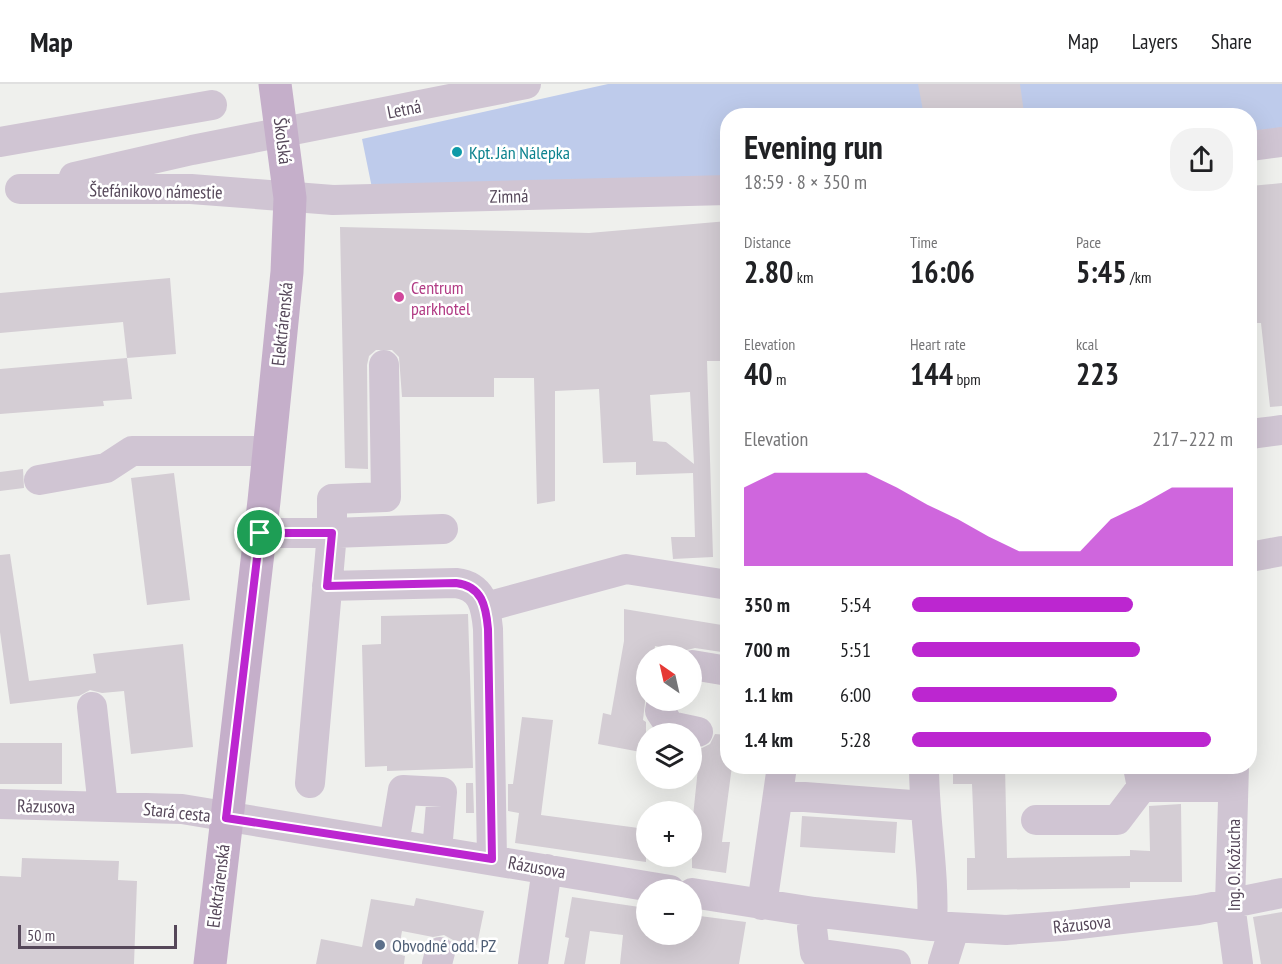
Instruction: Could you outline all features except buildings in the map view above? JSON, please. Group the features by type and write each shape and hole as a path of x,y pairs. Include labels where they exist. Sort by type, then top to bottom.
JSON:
{"main road":[{"name":"Školská","path":"276,84 290,198"},
{"name":"Elektrárenská","path":"210,964 260,533 287,272 290,198"}],"street":[{"name":"Letná","path":"282,132 526,84"},
{"path":"0,142 212,105"},
{"name":"Štefánikovo námestie","path":"10,191 282,132"},
{"path":"1257,145 1282,142"},
{"name":"Štefánikovo námestie","path":"10,191 191,189 290,198"},
{"name":"Zimná","path":"290,198 333,200 720,190"},
{"path":"310,783 332,533 332,499 386,497 384,365"},
{"path":"39,480 106,468 132,451 268,451"},
{"path":"260,533 443,530"},
{"path":"1257,556 1282,551"},
{"path":"486,607 626,569 720,584"},
{"path":"327,586 465,584 478,592 486,607 492,859"},
{"path":"702,667 720,670"},
{"path":"92,707 115,807"},
{"path":"924,774 933,904 943,927 944,964"},
{"path":"1036,820 1117,820 1140,777 1233,777"},
{"name":"Ing. O. Kožucha","path":"1233,777 1230,904 1238,964"},
{"path":"762,905 780,781 925,806"},
{"path":"394,844 403,790 442,792 437,851"},
{"name":"Rázusova","path":"0,804 115,807"},
{"name":"Stará cesta","path":"115,807 182,809 226,818"},
{"name":"Rázusova","path":"226,818 492,859 636,884"},
{"path":"533,964 548,869"},
{"name":"Rázusova","path":"702,895 814,912 943,927 1006,930 1062,926 1230,904 1282,893"},
{"path":"814,912 812,928 815,952 896,964"}],"shaded area":[{"path":"608,84 1282,84 1282,128 1257,130 1257,108 720,108 720,176 372,188 362,139"}],"place":[{"name":"Kpt. Ján Nálepka","path":"457,152"},
{"name":"Centrum parkhotel","path":"399,297"},
{"name":"Obvodné odd. PZ","path":"380,945"}],"route":[{"path":"260,533 332,533 327,586 456,583 470,585 478,592 486,607 488,629 492,859 226,818 260,533"}]}
